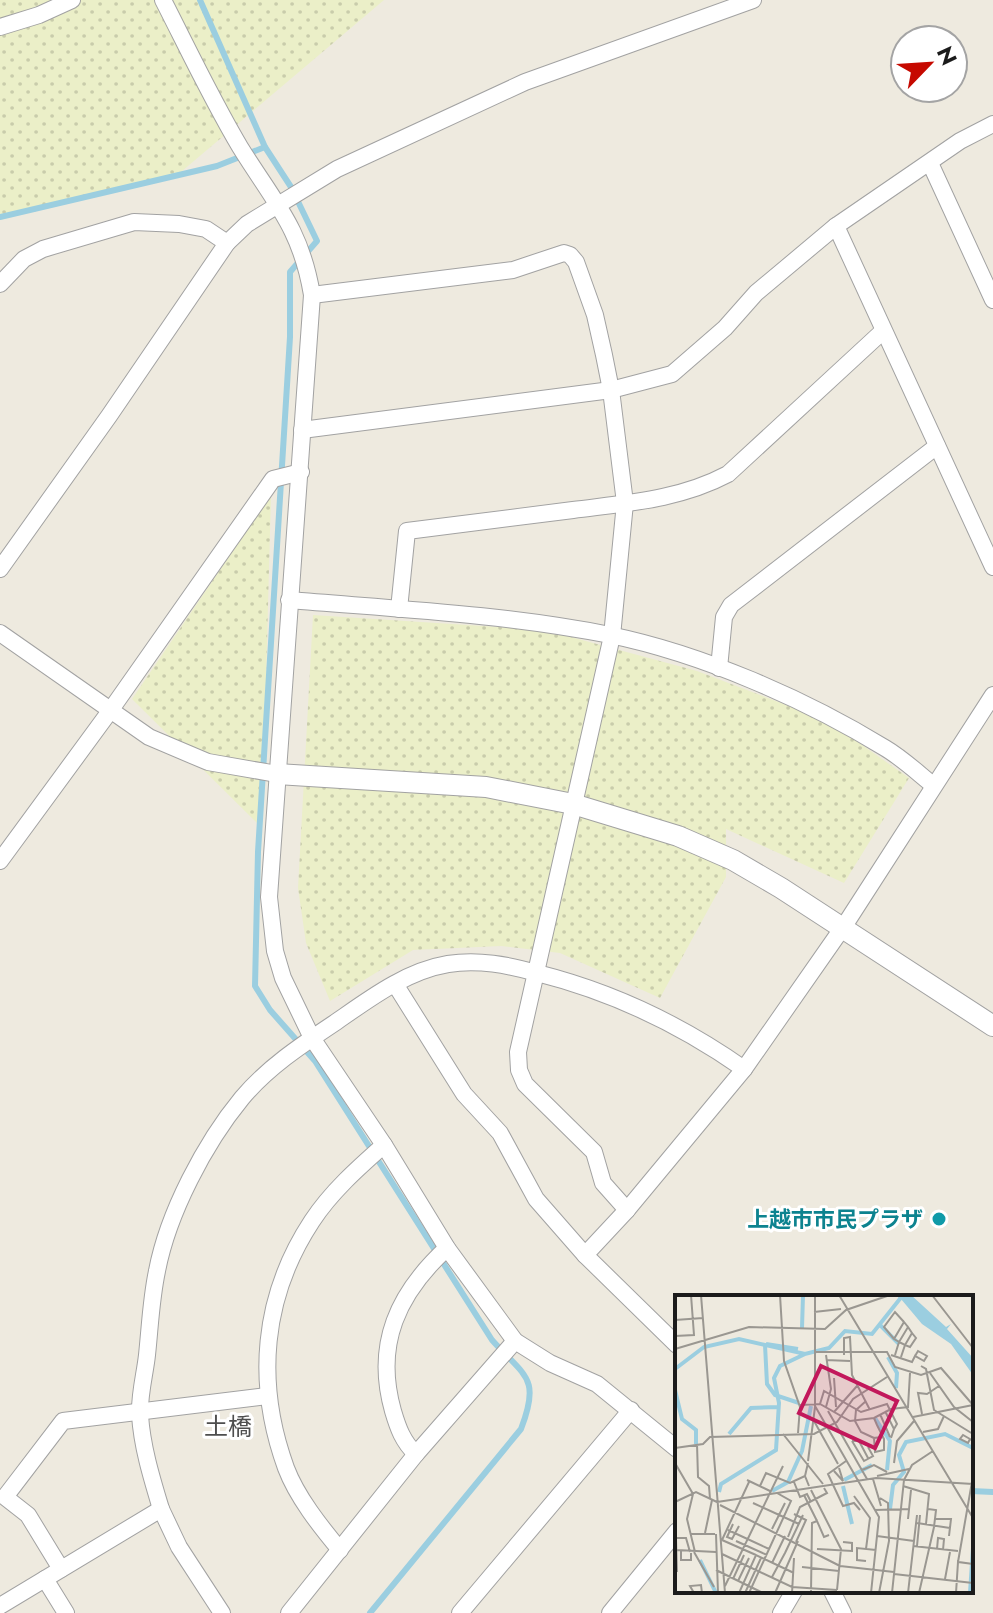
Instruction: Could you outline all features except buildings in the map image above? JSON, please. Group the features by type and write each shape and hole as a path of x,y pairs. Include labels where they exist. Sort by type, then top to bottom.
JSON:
{"street":[{"path":"0,27 39,15 72,0"},
{"path":"163,0 240,147 278,203 307,262 312,295 269,897 271,923 283,978 312,1038 384,1145 447,1248 515,1341 550,1363 597,1384 675,1447"},
{"path":"0,569 227,243 247,224 337,169 525,82 753,0"},
{"path":"302,430 611,390 672,374 725,328 756,293 836,226 960,141 993,124"},
{"path":"930,163 993,300"},
{"path":"0,284 24,259 43,249 134,222 206,229 227,243"},
{"path":"836,226 993,567"},
{"path":"312,295 513,270 564,253 576,262 595,315 611,390 625,503 612,636 518,1052 519,1070 525,1084 594,1152 603,1183 627,1210"},
{"path":"399,609 407,531 670,497 702,488 728,474 883,331"},
{"path":"719,668 724,617 731,605 937,446"},
{"path":"0,861 273,479 301,472"},
{"path":"289,600 530,621 658,647 719,668 837,721 887,749 933,785"},
{"path":"0,633 149,737 208,762 277,774 486,787 573,804 678,836 733,860 781,888 993,1026"},
{"path":"585,1255 627,1210 744,1069 841,929 993,695"},
{"path":"222,1613 179,1547 161,1509 149,1469 140,1412 157,1267 183,1196 200,1162 241,1099 266,1073 312,1038 395,984 416,973 447,964 503,964 619,998 653,1013 744,1069"},
{"path":"395,984 464,1094 500,1133 536,1199 585,1255 675,1343"},
{"path":"340,1550 324,1531 287,1470 267,1396 269,1333 283,1276 313,1220 331,1196 384,1145"},
{"path":"416,1454 398,1429 386,1385 389,1336 408,1290 424,1269 447,1248"},
{"path":"289,1613 416,1454 515,1341"},
{"path":"61,1569 28,1515 2,1495 63,1421 267,1396"},
{"path":"460,1613 631,1410"},
{"path":"0,1606 161,1509"},
{"path":"610,1613 675,1533"},
{"path":"45,1579 66,1613"},
{"path":"781,1613 793,1593"},
{"path":"833,1593 843,1613"}],"green space":[{"path":"0,0 384,0 175,177 0,220"},
{"path":"271,495 262,828 132,699"},
{"path":"313,615 545,630 697,671 828,721 909,778 844,883 726,829 726,877 660,998 560,953 501,946 413,950 330,1001 306,943 298,888"}],"waterway":[{"path":"200,0 265,147 291,187 317,241 290,272 290,337 258,852 255,986 270,1010 315,1061 492,1340 521,1371 529,1388 530,1398 521,1429 370,1613"},
{"path":"0,217 217,166 265,147"},
{"path":"973,1491 993,1492"}],"place":[{"name":"上越市市民プラザ","path":"939,1219"}],"district":[{"name":"土橋","path":"228,1427"}]}
